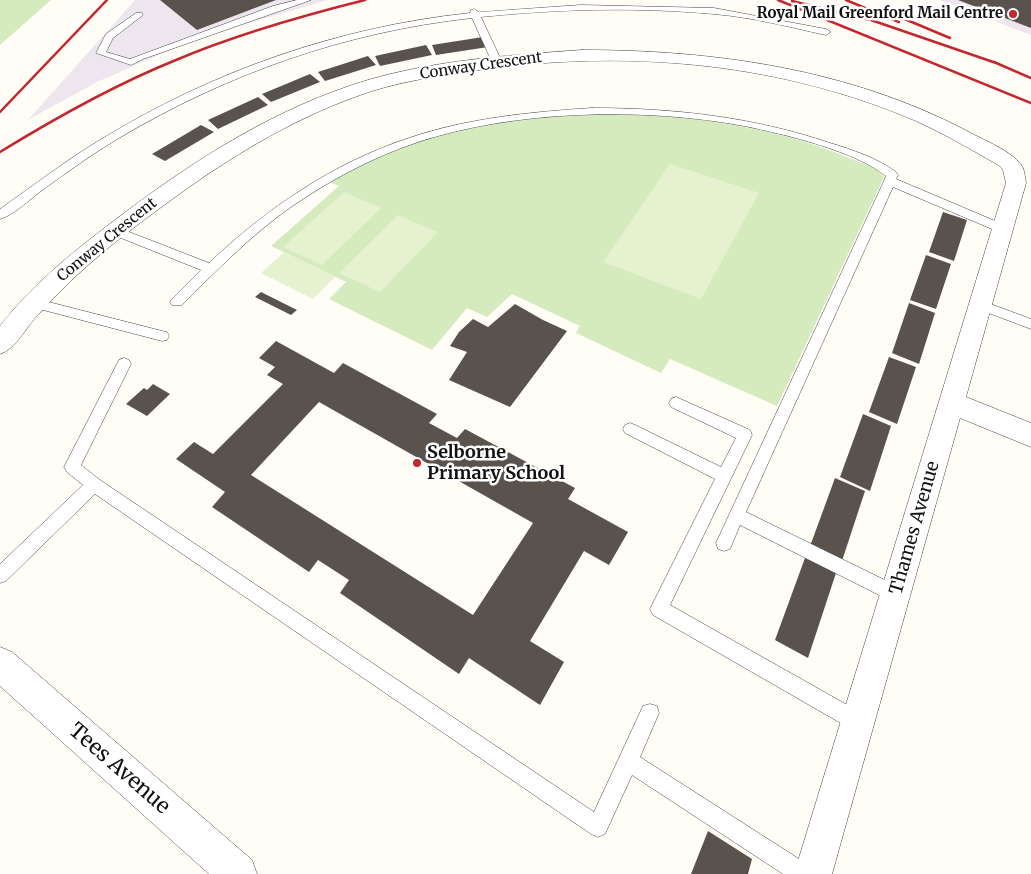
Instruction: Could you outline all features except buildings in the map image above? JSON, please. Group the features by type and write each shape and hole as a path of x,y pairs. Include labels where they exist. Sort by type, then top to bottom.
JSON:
{"street":[{"name":"Conway Crescent","path":"0,344 32,302 115,231 175,185 265,131 350,92 396,79 497,62 553,56 628,54 714,61 792,76 875,99 950,130 1007,161 1013,169 1016,183"},
{"name":"Thames Avenue","path":"814,874 1016,183"},
{"path":"952,402 1031,435"},
{"name":"Tees Avenue","path":"0,664 238,874"}],"lane":[{"path":"139,15 110,36 101,53 130,62 276,8 308,0"},
{"path":"0,214 104,142 197,91 265,61 327,42 410,21 474,12 563,5 646,7 715,11 826,32"},
{"path":"474,12 497,62"},
{"path":"177,302 210,269 258,227 302,194 323,182 393,147 450,130 524,116 579,111 621,110 678,113 731,120 787,132 828,145 888,171 892,175 890,181 724,543"},
{"path":"890,181 1002,229"},
{"path":"115,231 210,269"},
{"path":"32,302 162,336"},
{"path":"980,305 1031,324"},
{"path":"124,364 72,467 94,485 598,827 650,713"},
{"path":"676,403 745,435 659,609 858,722"},
{"path":"630,429 725,476"},
{"path":"0,575 94,485"},
{"path":"737,515 895,594"},
{"path":"628,761 802,874"}],"shaded area":[{"path":"135,0 328,0 198,38 97,82 28,120"},
{"name":"Royal Mail Greenford Mail Centre","path":"939,0 1031,0 1031,35"}],"green space":[{"path":"0,0 51,0 0,45"},
{"path":"648,113 727,124 778,134 866,164 875,168 884,177 777,406 670,359 661,373 576,333 580,326 512,294 487,317 467,308 432,350 329,299 346,282 271,246 339,186 329,182 401,147 453,132 536,118"},
{"path":"670,164 759,193 701,299 603,262"},
{"path":"344,192 381,208 322,265 283,247"},
{"path":"398,215 438,232 380,292 339,273"},
{"path":"284,252 335,277 313,299 261,273"}],"railway":[{"path":"0,112 107,0"},
{"path":"0,152 86,102 176,60 269,26 365,0"},
{"path":"778,0 1031,103"},
{"path":"846,0 899,22"},
{"path":"792,1 871,20 997,63"},
{"path":"895,15 950,38"},
{"path":"997,63 1031,78"}],"place":[{"name":"Royal Mail Greenford Mail Centre","path":"1013,14"},
{"name":"Selborne Primary School","path":"417,463"}]}
